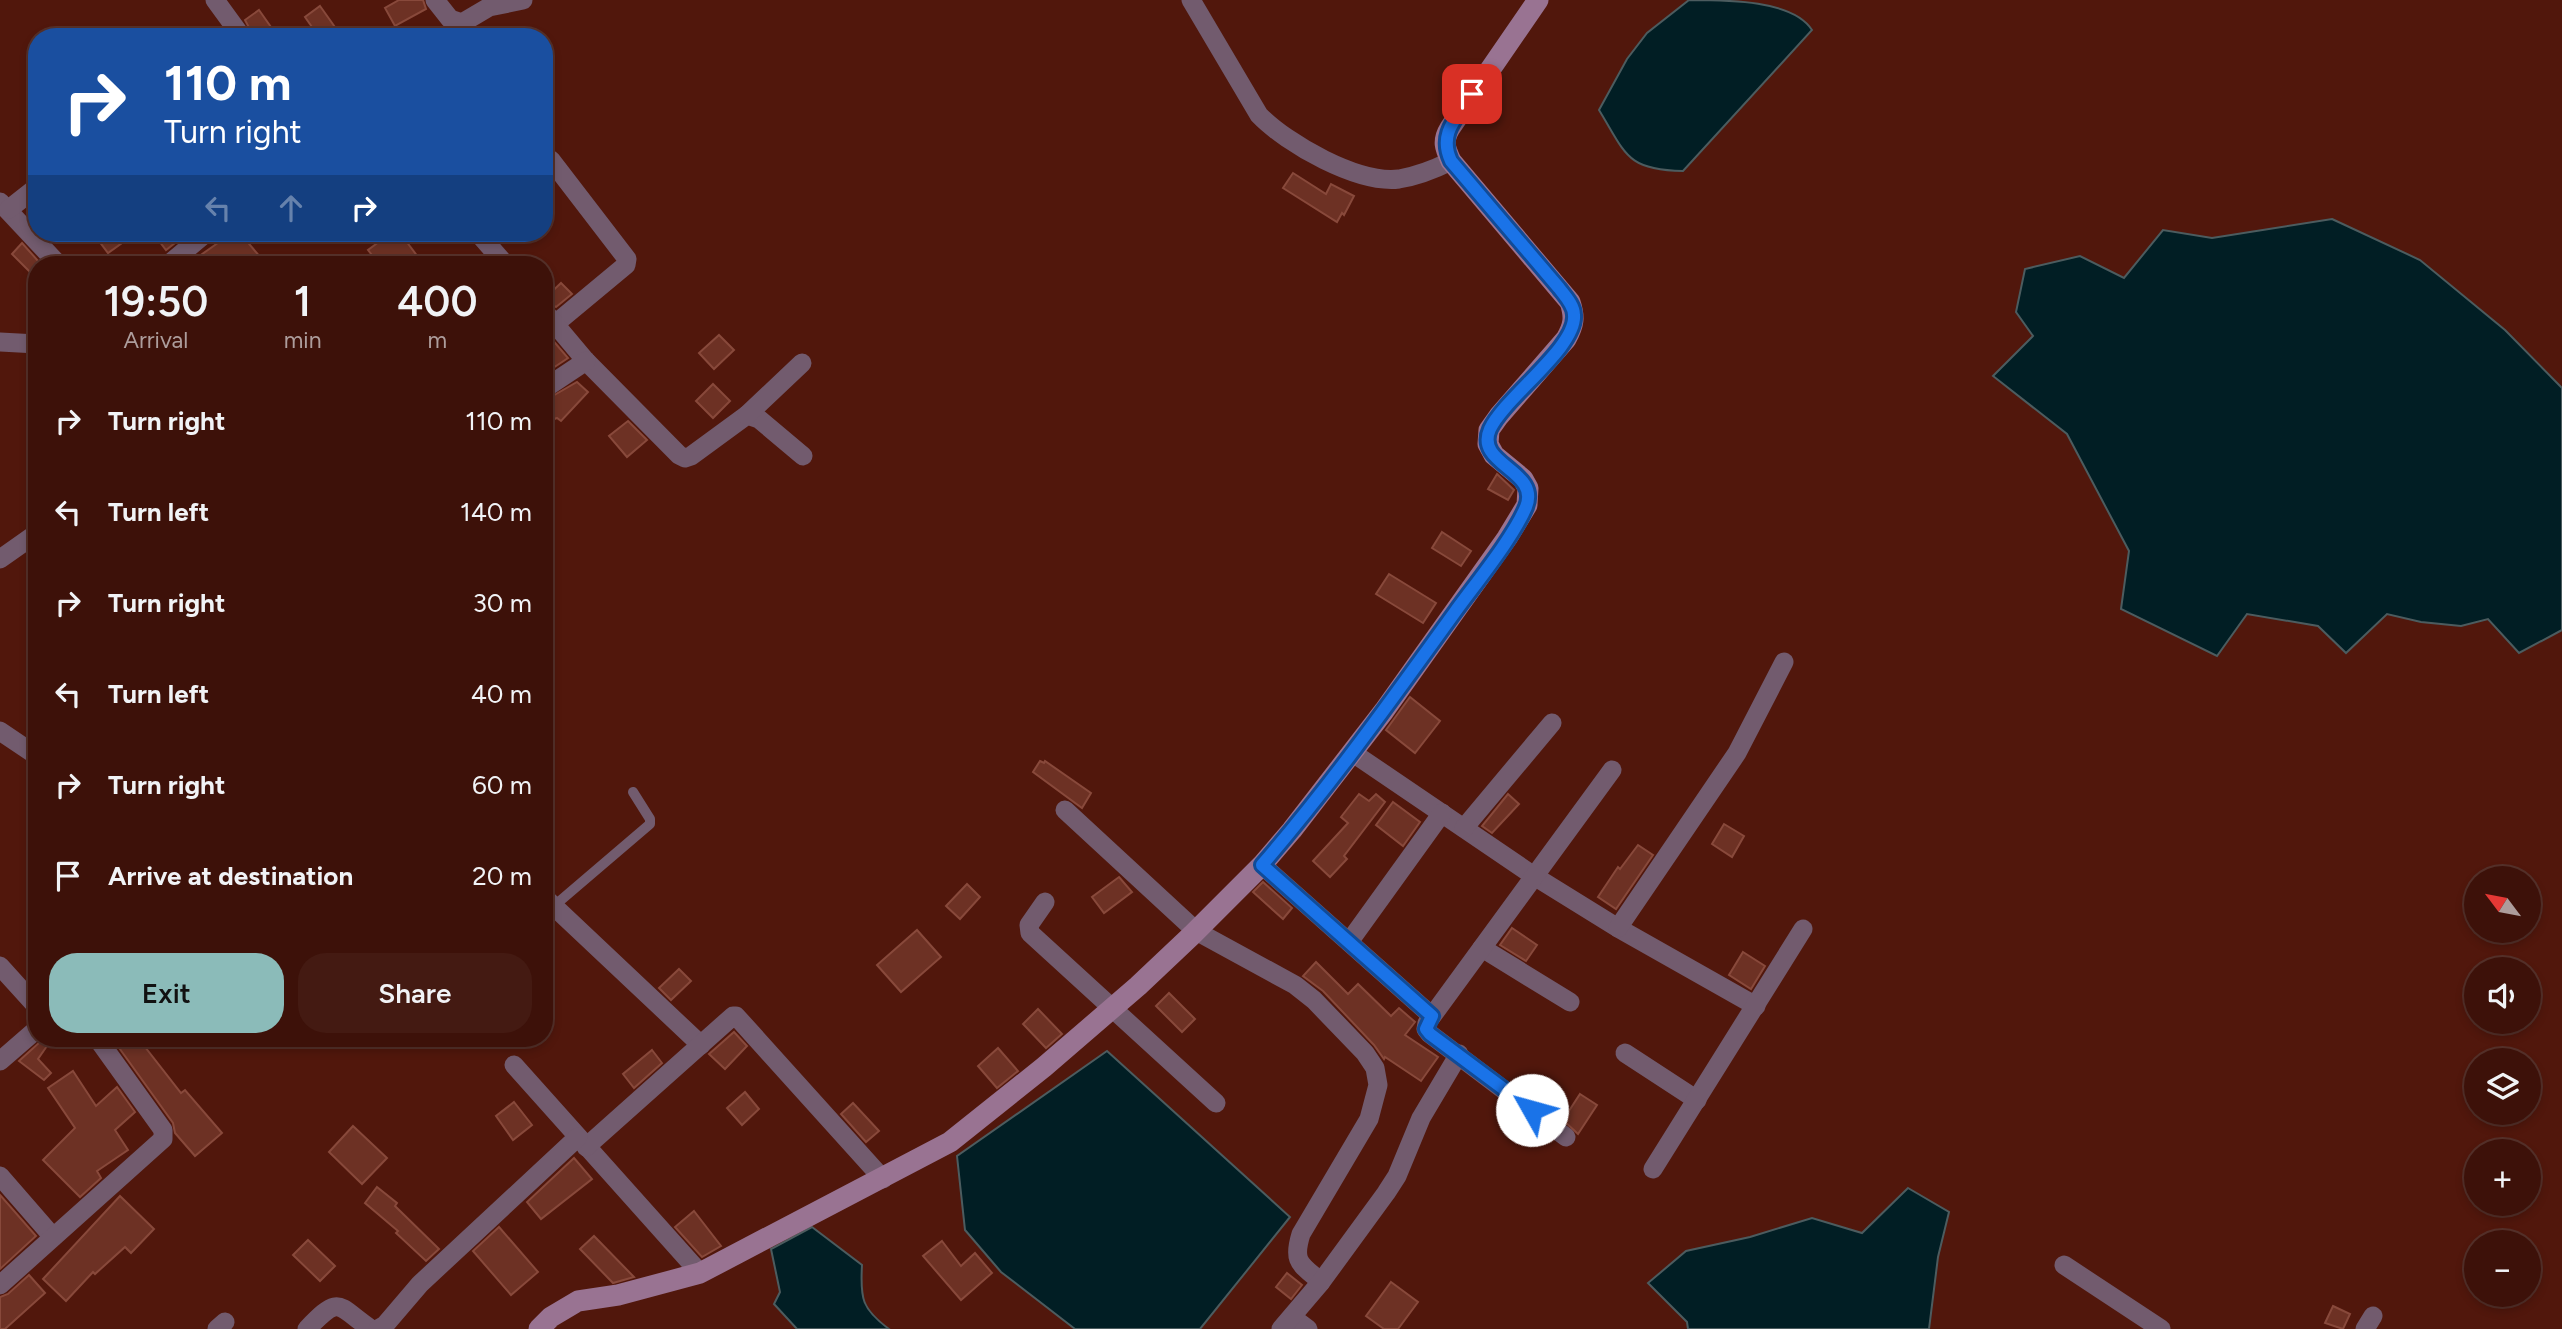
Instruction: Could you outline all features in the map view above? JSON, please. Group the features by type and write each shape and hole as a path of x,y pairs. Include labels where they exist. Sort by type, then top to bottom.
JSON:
{"street":[{"path":"215,0 235,28"},
{"path":"435,0 450,19 462,23 489,7 523,0"},
{"path":"1191,0 1259,115 1269,126 1314,157 1387,179 1415,175 1451,161"},
{"path":"539,1329 551,1317 578,1301 618,1295 700,1273 950,1142 1111,1009 1196,931 1262,865 1353,753 1487,568 1527,505 1528,488 1523,479 1494,455 1488,444 1489,430 1566,339 1575,316 1570,302 1451,161 1445,148 1445,137 1538,0"},
{"path":"553,162 627,260 626,265 553,315"},
{"path":"28,192 4,205 28,231"},
{"path":"38,242 51,256"},
{"path":"179,256 195,242"},
{"path":"486,242 498,256"},
{"path":"553,321 586,360 685,458 747,415 802,363"},
{"path":"0,342 28,344"},
{"path":"553,383 586,360"},
{"path":"747,415 759,419 803,456"},
{"path":"0,559 28,539"},
{"path":"1618,928 1737,753 1784,662"},
{"path":"1464,828 1552,723"},
{"path":"0,731 28,750"},
{"path":"1353,753 1534,876 1618,928 1756,1006"},
{"path":"1566,1137 1426,1029 1432,1016 1612,770"},
{"path":"1065,810 1196,931 1295,985 1331,1017 1375,1068 1378,1086 1369,1119 1301,1234 1296,1251 1300,1262 1321,1282"},
{"path":"1349,942 1442,813"},
{"path":"1262,865 1432,1016"},
{"path":"1045,902 1029,925 1030,933 1216,1103"},
{"path":"553,905 701,1045"},
{"path":"1653,1169 1804,929"},
{"path":"1482,948 1570,1002"},
{"path":"0,965 28,997"},
{"path":"378,1329 385,1325 420,1284 582,1142 733,1016 736,1016 883,1178"},
{"path":"0,1061 28,1037"},
{"path":"0,1285 163,1139 164,1134 103,1047"},
{"path":"1625,1053 1697,1100"},
{"path":"1308,1329 1287,1323 1321,1282 1397,1175 1422,1118 1460,1054"},
{"path":"514,1065 700,1273"},
{"path":"0,1176 53,1237"},
{"path":"2064,1265 2161,1329"},
{"path":"307,1329 327,1308 333,1306 346,1310 371,1329"}],"lane":[{"path":"553,898 650,824 650,819 633,792"}],"water":[{"path":"1689,0 1722,0 1775,7 1803,20 1812,30 1683,171 1664,170 1638,163 1630,157 1599,110 1627,59 1647,33"},
{"path":"2332,219 2420,260 2505,330 2562,388 2562,630 2519,653 2488,619 2461,626 2421,622 2387,614 2346,653 2318,626 2247,614 2217,656 2121,609 2129,551 2067,434 1993,376 2033,336 2016,312 2025,269 2080,256 2124,278 2163,230 2212,238"},
{"path":"1107,1051 1290,1217 1200,1329 1075,1329 1001,1272 965,1230 957,1156"},
{"path":"1908,1188 1949,1212 1938,1257 1929,1329 1688,1329 1687,1322 1648,1283 1686,1251 1750,1237 1812,1218 1862,1233"},
{"path":"812,1227 862,1265 865,1302 873,1315 889,1329 797,1329 774,1304 780,1292 771,1249"}],"building":[{"path":"399,0 423,0 426,9 395,26 385,8"},
{"path":"320,6 336,28 313,28 305,17"},
{"path":"259,10 272,28 249,28 245,20"},
{"path":"1293,173 1326,194 1331,184 1354,196 1344,215 1342,213 1337,222 1283,188"},
{"path":"100,242 123,242 108,253"},
{"path":"160,242 176,242 166,250"},
{"path":"219,242 248,242 259,256 199,256"},
{"path":"379,242 407,242 417,256 373,256 368,250"},
{"path":"22,243 34,256 28,256 28,270 12,254"},
{"path":"561,283 572,294 556,307 553,305 553,291"},
{"path":"719,335 734,350 714,369 699,353"},
{"path":"553,340 568,358 553,368"},
{"path":"577,382 588,392 561,421 557,418 553,420 553,396"},
{"path":"713,384 730,401 713,418 696,401"},
{"path":"628,421 647,440 627,457 609,436"},
{"path":"1497,474 1514,490 1508,500 1488,489"},
{"path":"1442,532 1471,551 1461,566 1432,548"},
{"path":"1389,574 1436,603 1423,623 1376,594"},
{"path":"1410,697 1440,721 1415,753 1386,730"},
{"path":"1040,761 1045,761 1091,793 1082,808 1033,772"},
{"path":"1359,794 1369,801 1376,794 1385,802 1344,856 1347,859 1330,877 1313,861 1348,823 1341,817"},
{"path":"1508,794 1519,804 1492,833 1482,826"},
{"path":"1393,802 1420,822 1403,846 1376,825"},
{"path":"1724,824 1744,836 1732,857 1712,844"},
{"path":"1638,845 1653,855 1616,909 1598,897 1618,867 1620,869"},
{"path":"1119,877 1132,892 1104,913 1092,897"},
{"path":"1263,882 1292,908 1283,919 1253,892"},
{"path":"967,884 980,897 960,919 946,906"},
{"path":"1512,928 1537,945 1526,961 1500,945"},
{"path":"917,930 941,957 901,992 877,965"},
{"path":"1743,952 1765,966 1751,989 1729,975"},
{"path":"1316,962 1348,994 1358,984 1391,1016 1399,1008 1415,1022 1405,1035 1438,1057 1421,1081 1385,1057 1384,1059 1323,991 1303,976"},
{"path":"679,969 691,981 671,1000 659,988"},
{"path":"1169,993 1195,1019 1182,1032 1156,1006"},
{"path":"1038,1009 1062,1034 1046,1048 1023,1024"},
{"path":"734,1032 747,1046 725,1069 709,1054"},
{"path":"34,1047 46,1047 38,1059 51,1073 44,1080 19,1061"},
{"path":"118,1047 145,1047 181,1093 185,1090 222,1133 195,1156 175,1133 173,1123"},
{"path":"998,1048 1018,1071 997,1088 978,1066"},
{"path":"652,1050 662,1063 634,1088 623,1074"},
{"path":"73,1071 96,1106 117,1087 135,1112 115,1130 128,1150 97,1171 101,1178 80,1197 43,1160 75,1128 48,1088"},
{"path":"745,1092 759,1109 742,1125 727,1108"},
{"path":"1580,1094 1597,1105 1578,1134 1563,1120"},
{"path":"514,1102 532,1125 513,1140 496,1116"},
{"path":"853,1103 879,1131 866,1142 841,1114"},
{"path":"353,1126 387,1158 362,1184 329,1152"},
{"path":"574,1158 592,1179 541,1219 527,1202"},
{"path":"377,1187 397,1203 395,1206 439,1249 426,1261 396,1233 398,1231 365,1203"},
{"path":"0,1195 36,1236 0,1269"},
{"path":"120,1196 154,1229 131,1253 125,1247 95,1274 93,1272 66,1301 43,1279"},
{"path":"694,1211 721,1246 702,1257 675,1227"},
{"path":"499,1227 538,1272 511,1295 473,1251"},
{"path":"594,1236 634,1277 613,1283 580,1249"},
{"path":"308,1240 335,1266 320,1281 293,1255"},
{"path":"942,1241 961,1266 975,1253 992,1273 961,1300 923,1256"},
{"path":"1287,1273 1302,1285 1291,1299 1276,1287"},
{"path":"29,1275 45,1293 5,1329 0,1329 0,1297 8,1294"},
{"path":"1391,1282 1418,1302 1398,1329 1384,1329 1366,1316"},
{"path":"2333,1306 2350,1314 2343,1329 2325,1323"}],"route":[{"path":"1472,94 1445,137 1445,148 1451,161 1559,288 1570,302 1575,316 1566,339 1489,430 1488,444 1494,455 1523,479 1528,488 1527,505 1487,568 1384,711 1262,865 1432,1016 1426,1029 1430,1034 1532,1110"}]}
